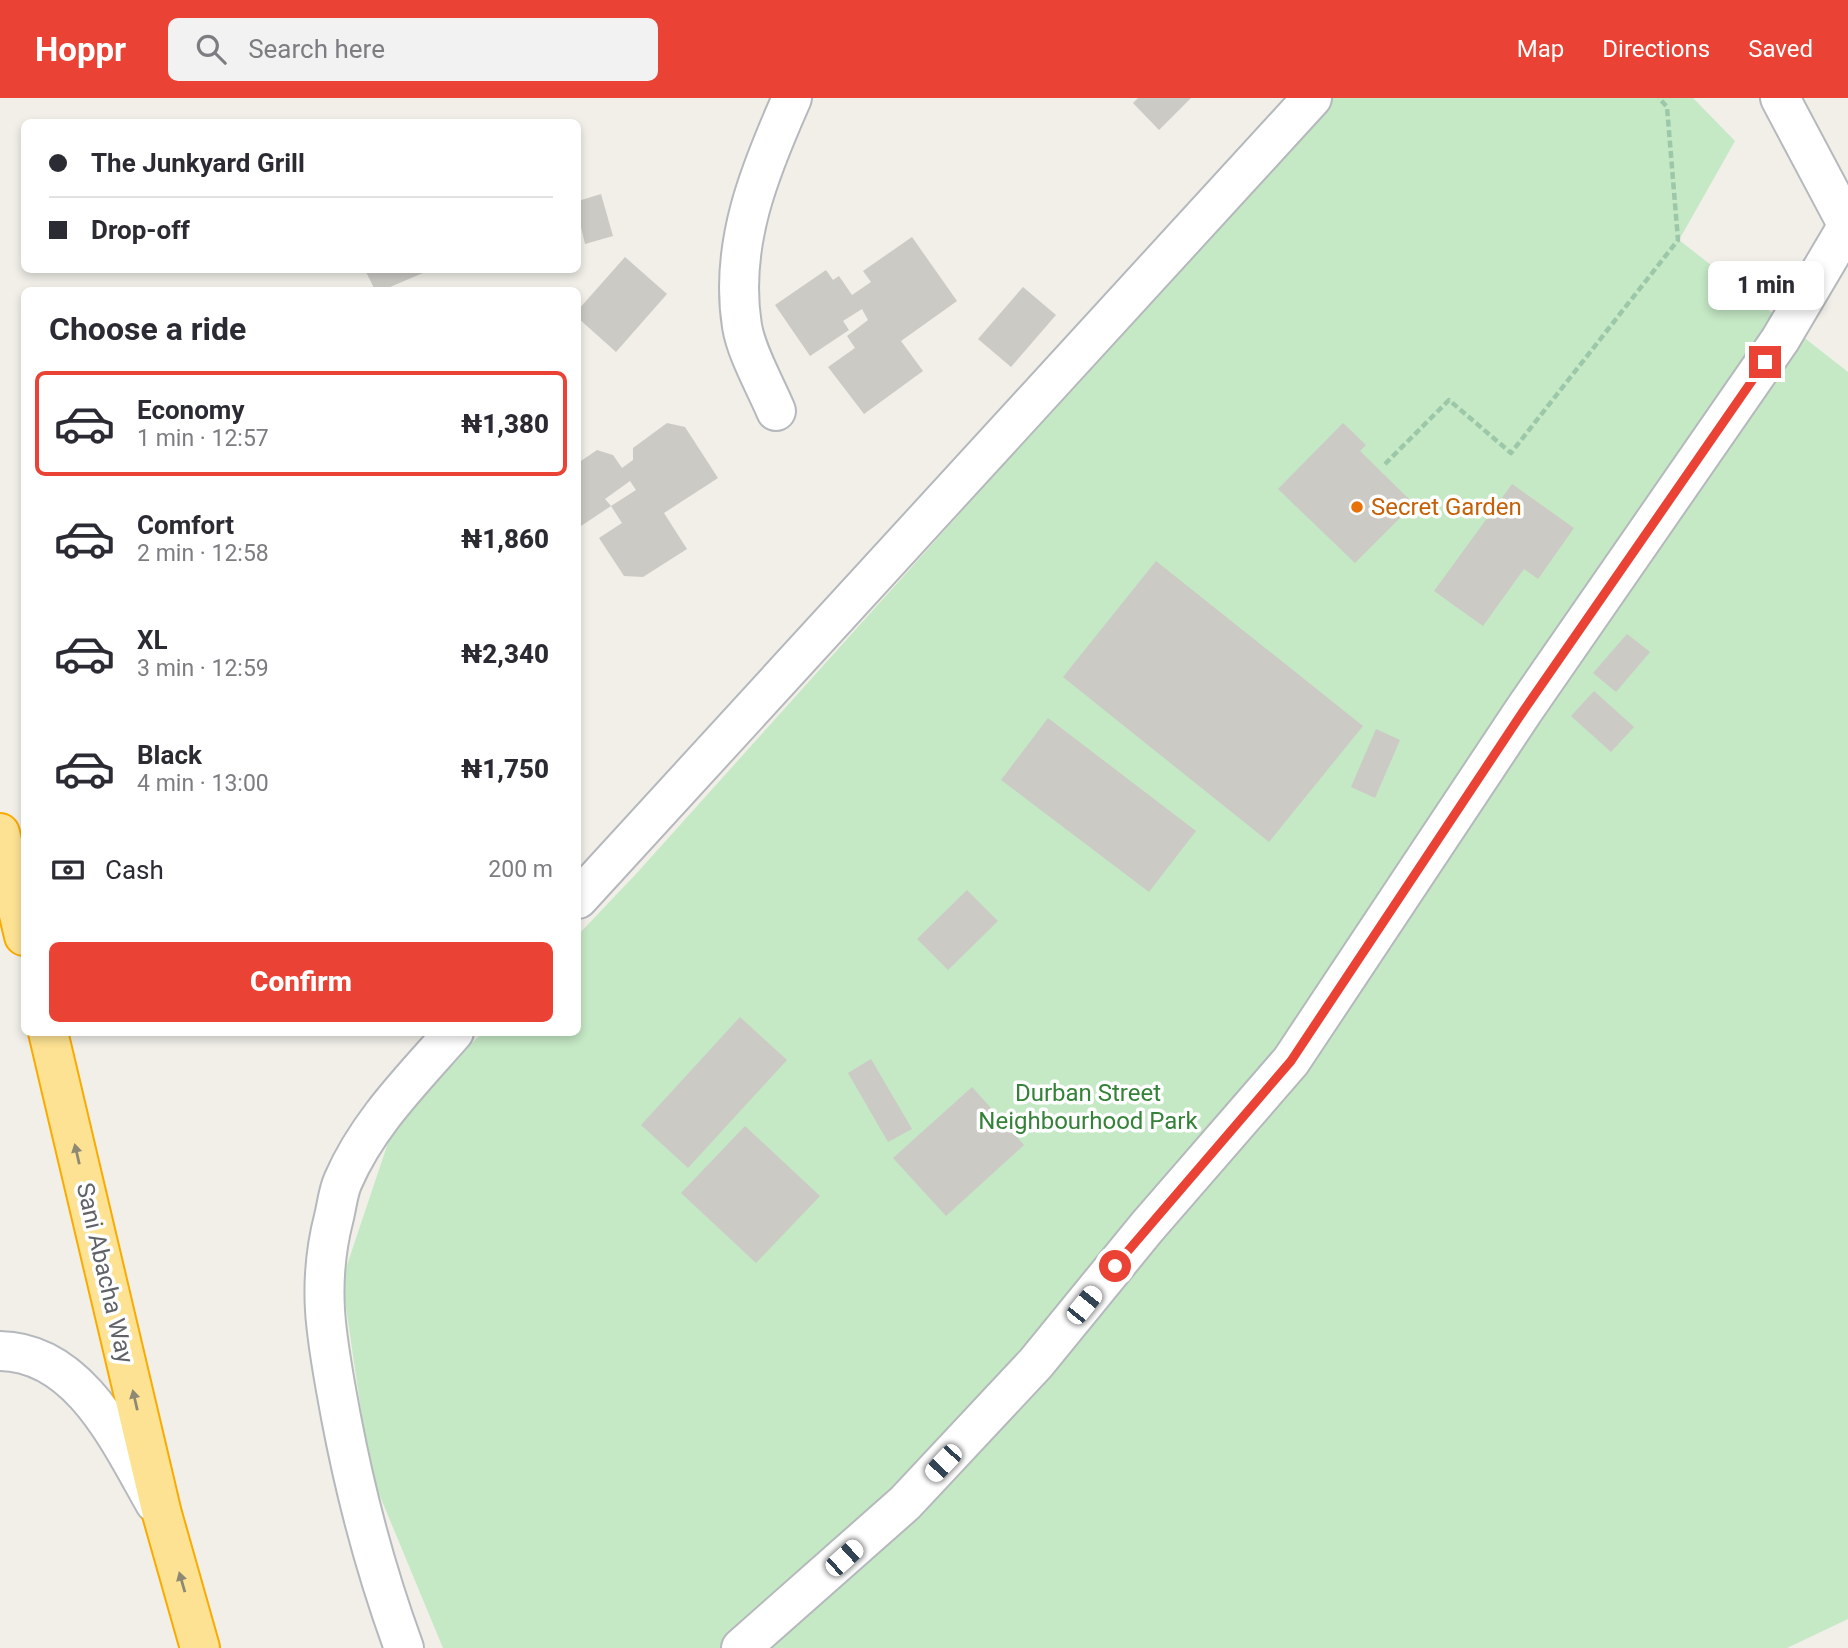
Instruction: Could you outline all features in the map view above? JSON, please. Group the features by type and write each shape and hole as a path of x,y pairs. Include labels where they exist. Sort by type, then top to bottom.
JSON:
{"highway":[{"path":"0,833 21,923"},
{"name":"Sani Abacha Way","path":"49,1036 162,1514 201,1648"}],"street":[{"path":"776,411 742,328 739,261 751,199 792,98"},
{"path":"581,896 1312,98"},
{"path":"741,1648 924,1483 1036,1363 1147,1227 1291,1061 1524,710 1780,340 1848,226 1780,98"},
{"path":"404,1648 375,1571 352,1474 323,1320 322,1284 326,1248 348,1172 376,1120 450,1036"},
{"path":"0,1351 23,1351 71,1378 116,1435 162,1514"}],"path":[{"path":"1385,464 1449,400 1511,453 1678,240 1667,107 1659,98"}],"green space":[{"name":"Durban Street Neighbourhood Park","path":"1333,98 1693,98 1735,141 1679,240 1848,372 1848,1619 1787,1648 443,1648 370,1472 342,1280 395,1122 479,1036 581,1036 581,932 636,874"}],"building":[{"path":"1138,98 1191,98 1159,130 1133,103"},
{"path":"601,194 613,236 585,244 581,227 581,200"},
{"path":"912,237 957,301 901,341 923,371 864,414 828,367 855,348 847,336 868,320 862,309 843,321 849,330 810,356 775,305 826,270 833,280 839,276 852,295 871,282 863,271"},
{"path":"625,257 667,294 616,352 581,321 581,307"},
{"path":"366,273 423,273 390,287 374,287"},
{"path":"1023,287 1056,315 1011,367 978,339"},
{"path":"667,423 685,427 718,478 664,513 687,549 643,577 624,576 599,538 622,523 611,506 581,526 581,461 597,450 613,455 622,468 633,460 633,448","holes":["630,481 636,490 611,506 605,499"]},
{"name":"Secret Garden","path":"1343,423 1366,445 1360,451 1414,504 1355,563 1278,489"},
{"path":"1512,484 1574,528 1538,579 1524,569 1483,626 1434,591"},
{"path":"1156,561 1363,726 1269,842 1063,677"},
{"path":"1627,634 1650,652 1616,692 1593,673"},
{"path":"1594,691 1634,727 1611,752 1571,716"},
{"path":"1048,718 1196,831 1149,892 1001,780"},
{"path":"1376,729 1400,740 1375,798 1351,787"},
{"path":"967,890 998,921 948,970 917,939"},
{"path":"740,1017 787,1060 688,1168 641,1125"},
{"path":"871,1059 912,1129 888,1142 848,1073"},
{"path":"972,1087 1024,1145 946,1216 893,1158"},
{"path":"745,1126 820,1196 756,1263 681,1193"}],"place":[{"name":"Secret Garden","path":"1357,507"}],"route":[{"path":"1115,1266 1291,1061 1524,710 1765,362"}]}
